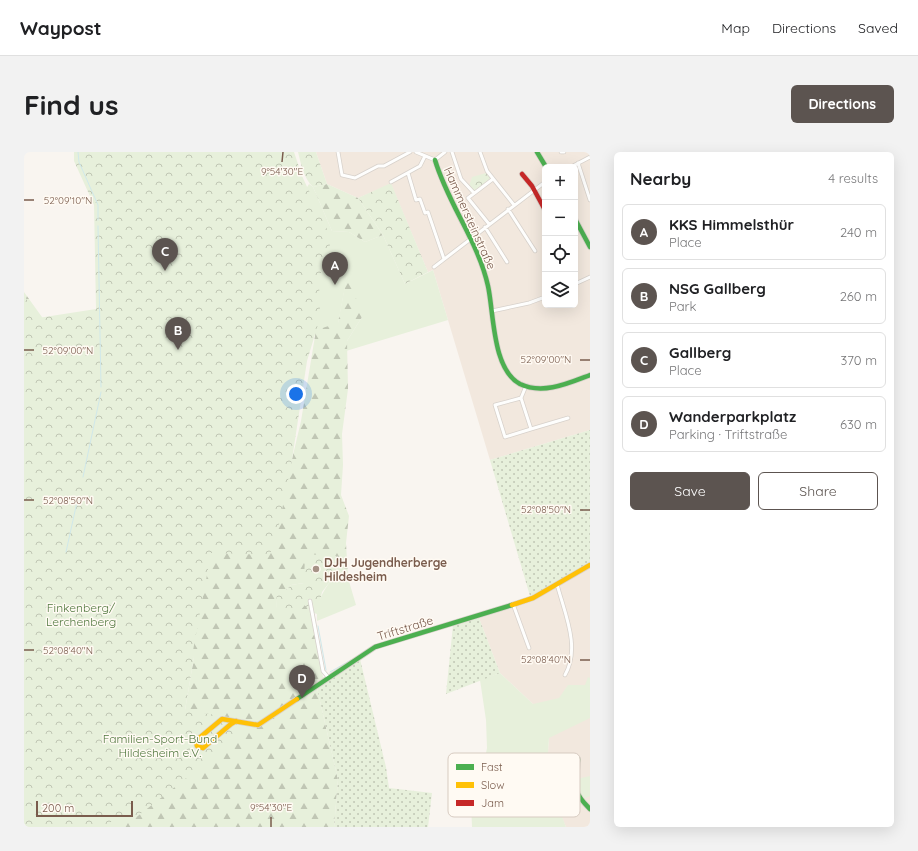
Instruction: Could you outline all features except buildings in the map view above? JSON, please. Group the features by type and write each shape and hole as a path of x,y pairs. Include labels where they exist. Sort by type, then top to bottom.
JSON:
{"street":[{"path":"338,152 342,175 355,178 378,166 384,166 410,152"},
{"path":"416,152 435,160"},
{"name":"Hammersteinstraße","path":"445,152 435,160 448,194 471,238 485,276 492,311 495,339 501,362 512,378 526,386 550,388 590,375"},
{"path":"452,152 461,179 474,193"},
{"path":"480,152 486,171 514,205"},
{"path":"537,152 544,164"},
{"path":"391,182 420,166 425,156"},
{"path":"590,157 578,163 590,200"},
{"path":"408,173 416,200 420,199 425,213 428,212 444,259"},
{"path":"522,174 542,205"},
{"path":"489,224 468,198 493,179"},
{"path":"434,267 542,184"},
{"path":"508,209 535,251"},
{"path":"578,225 590,247"},
{"path":"485,227 507,262"},
{"path":"578,283 590,277"},
{"path":"492,311 518,306 542,298"},
{"path":"526,386 521,398 531,429"},
{"path":"521,398 494,405 505,437 568,418"},
{"name":"Triftstraße","path":"236,722 231,724 203,748 197,746 198,739 222,719 258,724 381,645 532,598 590,565"},
{"path":"557,584 571,639 572,659 565,675"},
{"path":"310,601 323,671 328,678"},
{"path":"513,604 529,648"},
{"path":"580,798 590,809"}],"shaded area":[{"path":"316,152 590,152 590,430 490,460 433,270 428,272 391,184 358,198 327,184"},
{"path":"590,566 590,827 566,827 562,817 580,817 580,753 548,753 549,738 533,704 500,673 479,618 534,599"}],"green space":[{"path":"74,152 294,152 302,176 332,240 323,262 319,282 319,321 307,361 291,466 275,544 269,555 211,553 192,656 194,657 185,710 246,720 245,732 134,819 113,820 112,818 110,827 24,827 24,295 38,318 96,309 94,205 74,161"},
{"path":"298,152 316,152 327,184 313,187 310,184 303,171"},
{"path":"486,173 491,178 474,191 469,186 472,177"},
{"path":"391,183 428,272 405,284 383,235 358,198"},
{"path":"309,184 313,187 332,231 349,232 365,242 383,235 405,284 433,270 448,320 346,351 347,341 362,317 347,276 338,324 317,330 316,334 252,332 295,206"},
{"path":"327,184 358,198 383,235 365,242 349,232 332,231 313,187"},
{"path":"347,275 359,306 361,305 362,317 347,341 348,389 342,434 343,465 341,495 349,516 346,543 348,578 339,570 336,556 304,583 291,585 286,590 278,590 276,609 305,605 311,612 323,677 327,680 317,688 338,780 334,827 24,827 24,292 52,331 273,540 301,421 316,330 338,323","holes":["125,651 194,657 185,710"]},
{"path":"590,430 590,563 556,584 530,596 490,460"},
{"path":"305,554 336,556 339,570 322,592 317,614 311,612 305,605 300,611 276,609 277,590 286,590 291,585 304,583"},
{"path":"339,570 348,578 356,605 317,621 320,599"},
{"path":"479,618 500,673 446,694 453,625"},
{"path":"360,659 386,767 389,788 432,793 428,827 334,827 338,780 317,688"},
{"path":"500,673 533,704 559,698 568,685 585,685 588,677 590,678 590,718 549,738 548,753 486,753 486,720 480,680"},
{"path":"590,776 590,796 580,800 580,778"},
{"path":"472,817 562,817 566,827 472,827"}],"waterway":[{"path":"78,152 79,162 98,205 98,220"},
{"path":"98,226 101,387"},
{"path":"83,477 101,392"},
{"path":"66,552 77,502"},
{"path":"318,626 326,670"},
{"path":"330,672 351,660"}],"traffic: fast":[{"path":"537,152 544,164"},
{"path":"435,160 447,192 470,238 483,269 488,286 493,325 499,354 511,377 520,384 529,387 547,388 556,387 590,375"},
{"path":"578,225 590,247"},
{"path":"297,699 375,647 512,605"},
{"path":"580,798 590,809"}],"traffic: slow":[{"path":"512,605 533,598 590,565"},
{"path":"236,721 231,724 203,748 197,746 196,742 198,739 222,719 258,725 297,699"}],"traffic: jam":[{"path":"522,174 532,186 542,204"}],"place":[{"name":"Gallberg","path":"165,271"},
{"name":"KKS Himmelsthür","path":"335,285"},
{"name":"NSG Gallberg","path":"178,350"},
{"name":"DJH Jugendherberge Hildesheim","path":"316,569"},
{"name":"Wanderparkplatz","path":"302,698"}],"park label":[{"name":"Finkenberg/ Lerchenberg","path":"81,614"},
{"name":"Familien-Sport-Bund Hildesheim e.V.","path":"160,745"}]}
